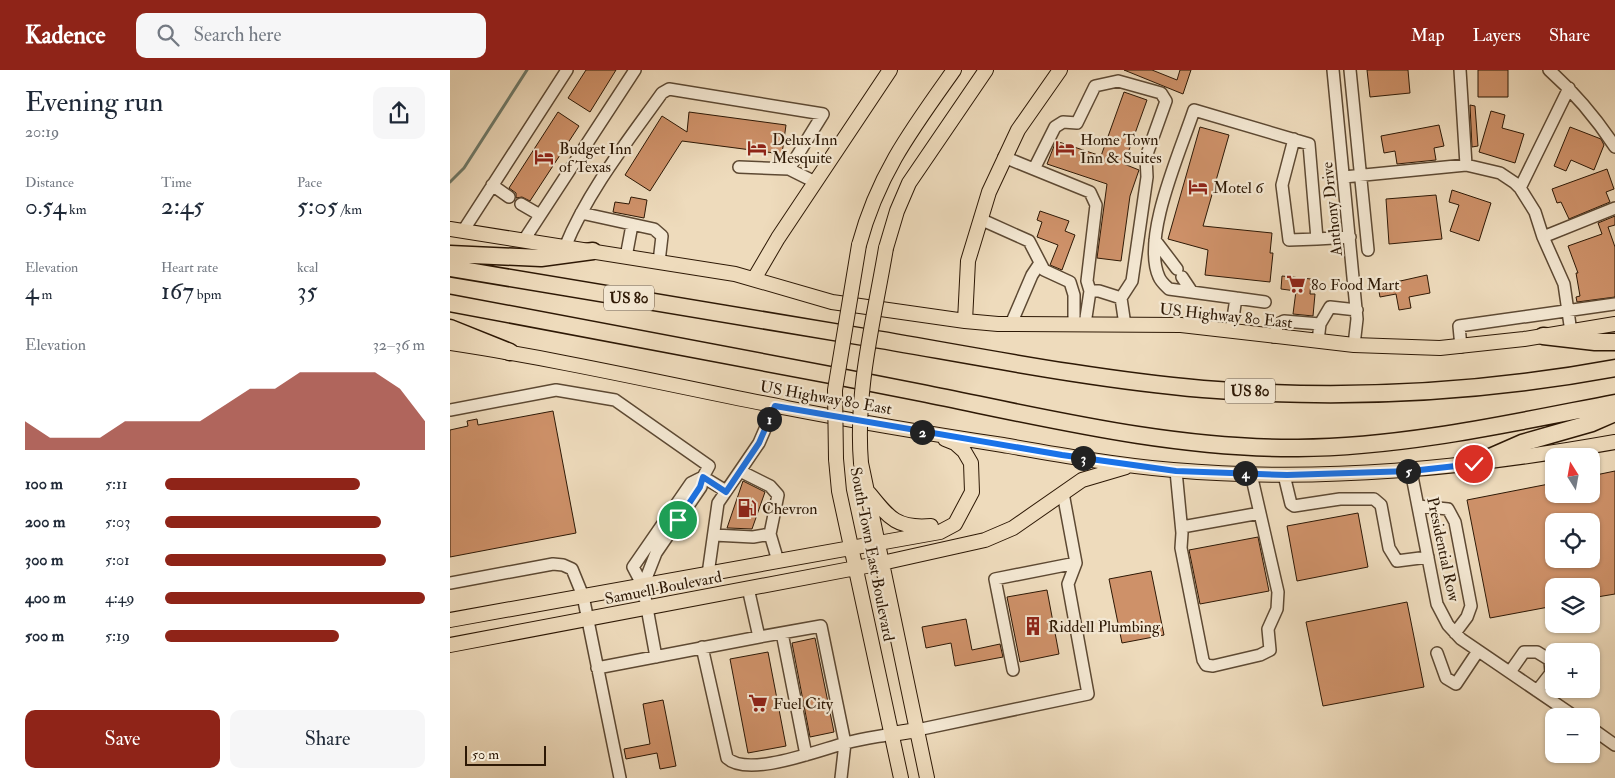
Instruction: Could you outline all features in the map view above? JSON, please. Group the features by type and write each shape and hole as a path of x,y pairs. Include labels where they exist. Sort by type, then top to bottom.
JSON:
{"highway":[{"path":"450,254 541,258 593,251"},
{"name":"US 80","path":"450,268 1047,368 1204,389 1324,393 1404,392 1523,382 1615,368"},
{"name":"US 80","path":"450,303 1080,424 1186,442 1300,448 1383,442 1502,425 1615,403"},
{"path":"450,328 510,352"},
{"path":"1544,336 1595,342 1615,342"},
{"path":"1474,464 1522,443 1592,423 1615,413"}],"main road":[{"path":"754,279 815,182 890,70"},
{"name":"South Town East Boulevard","path":"901,778 839,491 836,459 835,390 859,245 868,212 886,172 954,70"},
{"name":"South Town East Boulevard","path":"927,778 866,490 858,431 861,396 886,248 897,211 909,184 986,70"},
{"path":"965,321 968,261 980,220 1004,157 1018,130 1060,70"},
{"name":"US Highway 80 East","path":"456,230 735,274 832,302 965,321 1011,324 1181,325 1384,348 1461,347 1615,324"},
{"name":"US Highway 80 East","path":"450,343 510,352 775,406 928,433 1129,466 1176,471 1284,475 1411,471 1474,464 1615,442"},
{"name":"Samuell Boulevard","path":"450,620 940,532 955,524 972,492 971,464 964,451 955,443 928,433"},
{"name":"Samuell Boulevard","path":"450,645 857,568 985,540 1012,528 1082,480 1129,466"},
{"path":"866,490 889,518 913,528 937,526 961,512"},
{"path":"892,734 917,730"}],"street":[{"path":"456,230 492,186 567,70"},
{"path":"524,240 635,70"},
{"name":"Anthony Drive","path":"1333,70 1357,310 1354,345"},
{"path":"1350,70 1368,250"},
{"path":"1460,70 1466,165"},
{"path":"1549,70 1570,88 1596,118 1615,146"},
{"path":"1034,169 1055,127 1063,122 1077,123 1095,86 1118,81 1161,93 1166,100 1146,158 1147,176 1132,281 1121,298 1125,325"},
{"path":"1520,188 1570,88"},
{"path":"565,247 581,213 662,93 669,90 823,114 790,169"},
{"path":"1265,302 1169,289 1159,278 1155,240 1156,224 1194,110 1309,144 1317,239"},
{"path":"1294,139 1282,185 1286,230 1289,240 1350,237"},
{"path":"1004,157 1090,192 1096,205 1088,281 1090,292 1079,324"},
{"path":"1344,178 1466,165 1500,173 1520,188 1535,212 1543,237 1564,284 1571,332"},
{"path":"739,167 790,169 815,182"},
{"path":"492,186 509,197"},
{"path":"521,204 540,215"},
{"path":"1543,237 1615,208"},
{"path":"581,213 654,229 662,236 659,262"},
{"path":"980,220 1029,241 1044,270 1067,279 1073,287 1079,324"},
{"path":"626,257 632,225"},
{"path":"1155,240 1192,292"},
{"path":"1011,324 1032,275 1040,263"},
{"path":"1090,292 1099,291 1121,298"},
{"path":"1232,331 1236,298"},
{"path":"1461,347 1459,326 1615,304"},
{"path":"1318,342 1320,324 1330,307 1357,310"},
{"path":"1274,337 1278,324 1284,321 1320,324"},
{"path":"450,410 556,390 615,400 709,466 700,487 656,553 643,586"},
{"path":"708,574 718,503 759,443 775,406"},
{"path":"740,471 770,486 778,495 770,534 778,561"},
{"path":"1176,471 1182,527 1181,548 1203,660 1206,665 1213,666 1267,654 1270,650 1268,630 1277,610 1278,592 1251,474"},
{"name":"Presidential Row","path":"1411,471 1437,604 1448,625 1478,651 1562,708"},
{"path":"1284,475 1291,504 1294,506 1340,499 1374,499 1381,505 1389,548 1397,560 1428,557"},
{"path":"703,477 726,492"},
{"path":"656,657 643,586 633,567 691,483 703,477"},
{"path":"917,730 1088,694 1068,584 1076,563 1063,493"},
{"path":"1418,506 1448,509 1455,522 1471,606 1467,617 1455,633"},
{"path":"1182,527 1260,513"},
{"path":"714,535 752,537 770,534"},
{"path":"1013,670 995,579 1076,563"},
{"path":"450,583 552,564 563,564 572,569 583,596 620,778"},
{"path":"748,588 759,637"},
{"path":"597,668 821,626 845,743 841,778"},
{"path":"782,632 806,755"},
{"path":"702,647 727,758 732,763 740,766 752,766 806,755 845,743 892,734"},
{"path":"1437,654 1446,678 1456,684 1478,651"},
{"path":"1510,672 1524,652 1537,652 1550,660 1551,673 1537,691"},
{"path":"1600,734 1615,745"}],"building":[{"name":"Budget Inn of Texas","path":"586,70 616,70 590,112 568,98"},
{"path":"1124,70 1152,70 1177,80 1180,70 1191,70 1183,94"},
{"path":"1367,70 1408,70 1410,93 1370,97"},
{"path":"1478,70 1508,70 1508,97 1478,97"},
{"name":"Home Town Inn & Suites","path":"1124,92 1147,100 1124,164 1139,170 1130,196 1121,261 1097,258 1107,184 1047,164 1056,141 1101,156"},
{"path":"1470,105 1475,106 1478,146 1472,147"},
{"path":"1491,111 1505,115 1502,128 1524,134 1515,163 1479,152"},
{"name":"Budget Inn of Texas","path":"558,112 579,126 530,201 522,197 516,198 516,193 509,188"},
{"name":"Delux Inn Mesquite","path":"689,112 786,125 782,154 682,141 650,191 625,175 662,116 687,132"},
{"path":"1439,125 1444,146 1434,148 1436,160 1397,164 1395,151 1384,153 1381,136"},
{"path":"1200,127 1229,135 1203,226 1272,233 1270,253 1273,253 1270,282 1205,275 1208,250 1168,239"},
{"path":"1570,127 1601,139 1604,145 1594,170 1571,160 1566,171 1554,166"},
{"path":"1607,169 1614,189 1606,192 1610,202 1569,219 1561,202 1557,203 1552,189"},
{"path":"1452,190 1491,203 1479,241 1450,231 1459,205 1449,202"},
{"path":"1436,195 1442,239 1389,244 1386,199"},
{"path":"631,197 647,200 644,218 613,212 615,202 629,204"},
{"path":"1040,211 1069,221 1065,231 1075,235 1062,270 1050,265 1058,245 1037,237 1042,222 1037,220"},
{"path":"1615,216 1615,225 1608,227 1615,247 1615,297 1577,302 1576,297 1580,296 1576,273 1578,273 1568,246 1602,234 1598,223"},
{"path":"1427,275 1430,293 1409,297 1411,308 1399,310 1396,294 1380,297 1378,286"},
{"path":"1282,276 1311,279 1310,294 1315,294 1313,316 1293,314 1296,291 1281,289"},
{"path":"553,411 576,533 450,557 450,430 468,426 467,421 477,419 478,425"},
{"path":"1615,471 1615,594 1600,596 1600,578 1545,578 1545,608 1490,618 1467,500 1545,485 1545,503 1600,503 1600,474"},
{"name":"Chevron","path":"743,481 765,492 752,529 727,528"},
{"path":"1358,513 1368,567 1297,581 1287,526"},
{"path":"1258,537 1269,591 1200,604 1189,550"},
{"path":"1151,571 1164,635 1122,643 1109,579"},
{"name":"Riddell Plumbing","path":"1047,590 1059,654 1020,662 1007,597"},
{"path":"1407,602 1424,687 1323,706 1306,622"},
{"path":"966,619 972,650 1000,644 1003,657 955,666 951,643 926,648 922,627"},
{"name":"Fuel City","path":"815,638 834,732 810,737 792,643"},
{"name":"Fuel City","path":"768,652 786,746 748,753 730,659"},
{"path":"663,700 676,766 660,769 657,753 626,759 624,749 650,744 643,704"}],"waterway":[{"path":"450,182 464,168 527,70"}],"place":[{"name":"Delux Inn Mesquite","path":"757,148"},
{"name":"Home Town Inn & Suites","path":"1065,148"},
{"name":"Budget Inn of Texas","path":"544,157"},
{"name":"Motel 6","path":"1198,187"},
{"name":"80 Food Mart","path":"1296,284"},
{"name":"Chevron","path":"747,508"},
{"name":"Riddell Plumbing","path":"1033,626"},
{"name":"Fuel City","path":"758,703"}],"route":[{"path":"678,520 700,487 703,477 726,492 759,443 775,406 1129,466 1176,471 1287,475 1411,471 1474,464"}]}
